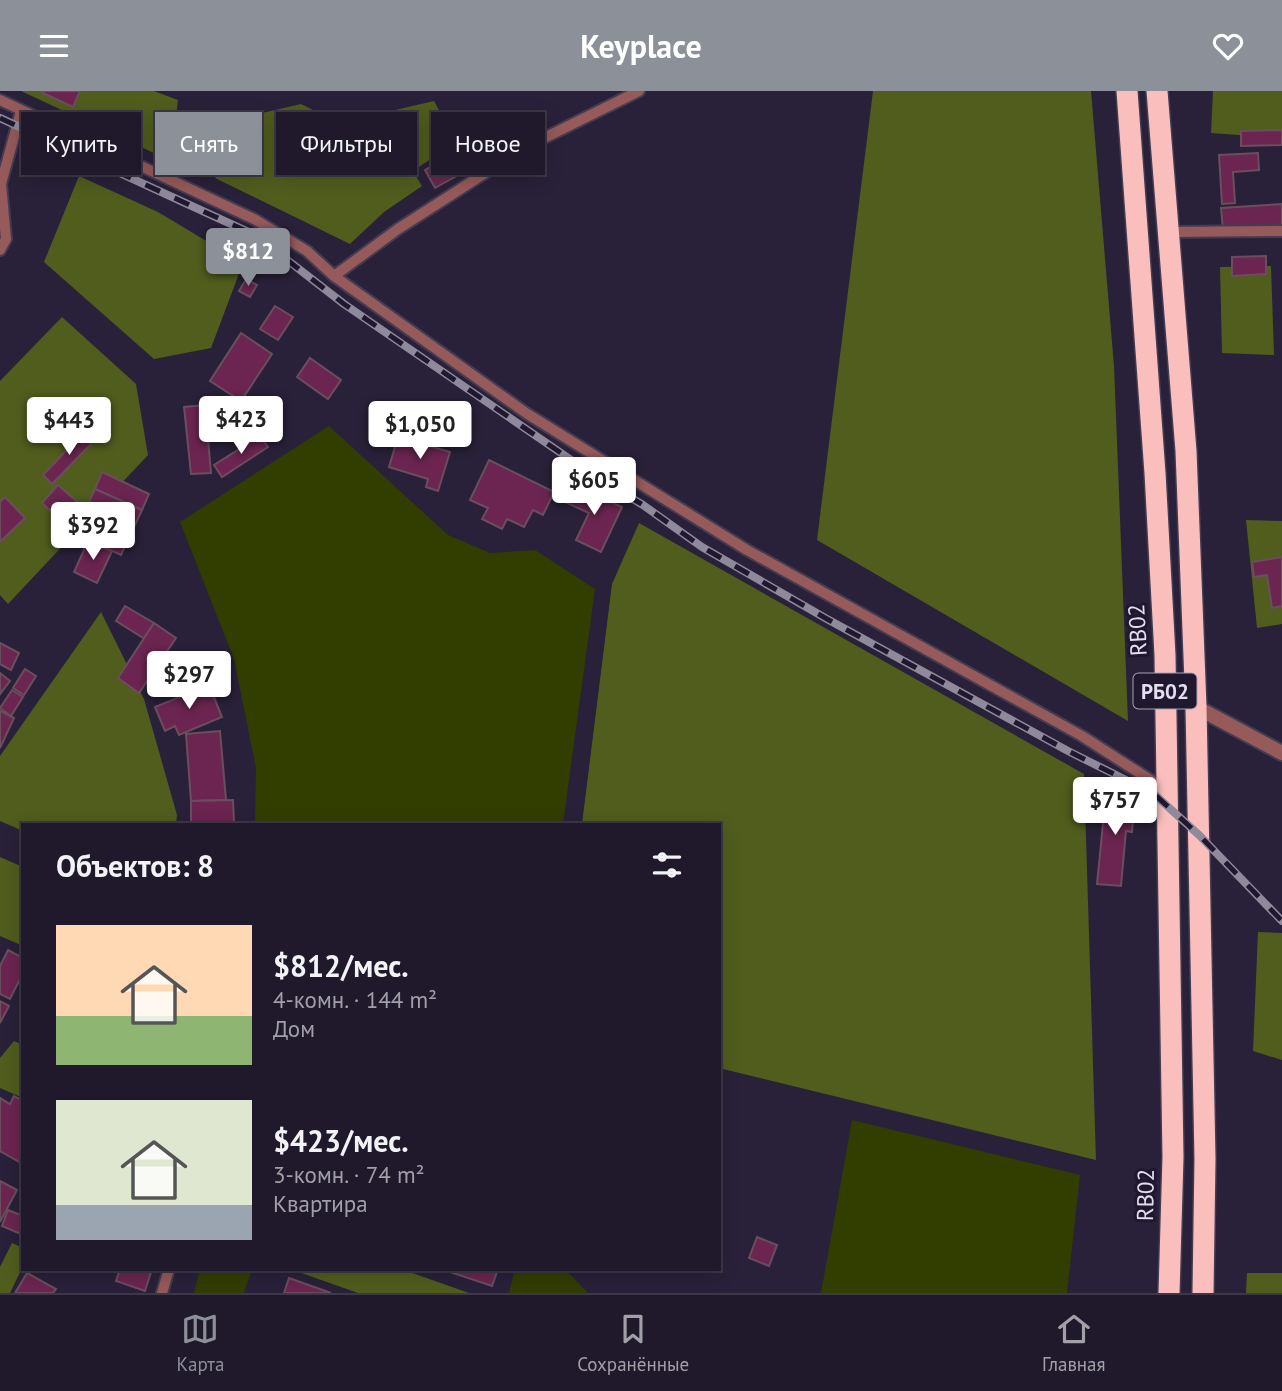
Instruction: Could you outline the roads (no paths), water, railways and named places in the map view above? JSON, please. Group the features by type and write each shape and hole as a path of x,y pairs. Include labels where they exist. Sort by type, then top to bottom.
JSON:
{"highway":[{"name":"RB02","path":"1127,91 1155,473 1165,655 1173,1157 1169,1293"},
{"name":"РБ02","path":"1157,91 1186,451 1196,707 1205,1159 1203,1293"}],"street":[{"path":"1196,707 1282,753"}],"lane":[{"path":"334,276 398,229 524,148 639,91"},
{"path":"0,100 254,219 307,251 334,276 526,413 747,550 1082,736 1166,790"},
{"path":"0,250 6,239 1,184 21,111"},
{"path":"1168,232 1282,232"},
{"path":"162,1293 168,1271"}],"railway":[{"path":"0,118 255,235 344,304 702,547 1068,751 1154,794 1199,835 1282,921"}]}
